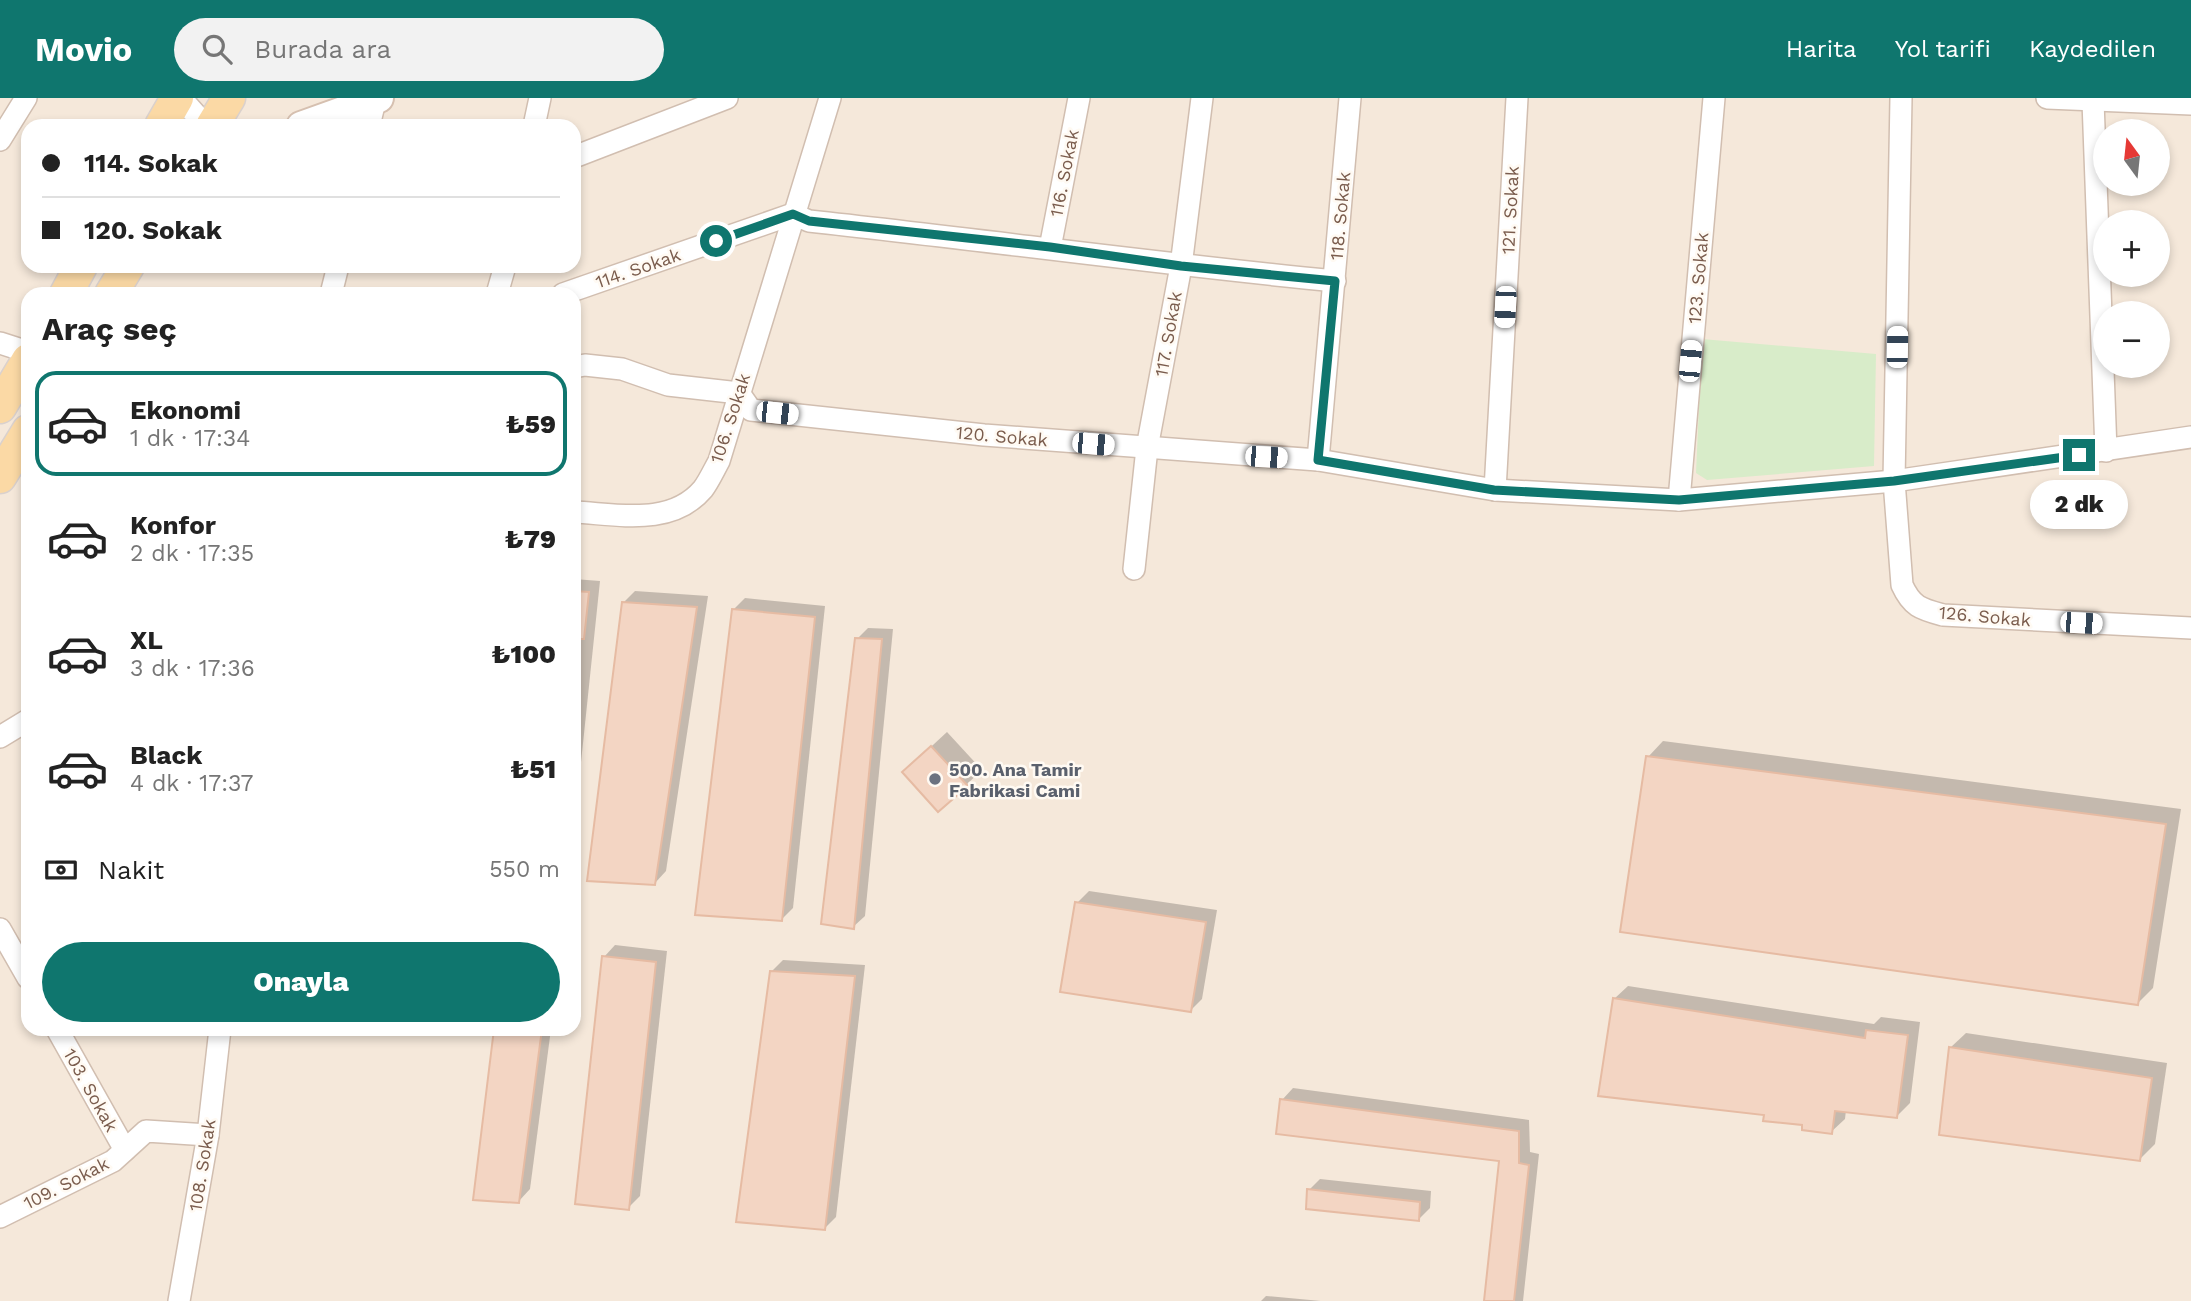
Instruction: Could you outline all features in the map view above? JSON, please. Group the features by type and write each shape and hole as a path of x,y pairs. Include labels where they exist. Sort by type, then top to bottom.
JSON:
{"main road":[{"path":"166,119 179,98"},
{"path":"216,119 229,98"},
{"path":"326,119 373,106"},
{"path":"0,407 21,372"},
{"path":"0,477 21,442"}],"street":[{"path":"0,141 26,98"},
{"path":"179,98 199,119"},
{"path":"536,119 540,98"},
{"path":"581,154 727,98"},
{"name":"106. Sokak","path":"581,512 653,516 680,507 703,489 719,461 830,98"},
{"name":"116. Sokak","path":"1050,247 1079,98"},
{"name":"117. Sokak","path":"1134,569 1147,448 1181,266 1202,98"},
{"name":"118. Sokak","path":"1318,460 1350,98"},
{"name":"121. Sokak","path":"1494,490 1517,98"},
{"name":"123. Sokak","path":"1679,500 1714,98"},
{"name":"126. Sokak","path":"1901,98 1894,481 1902,585 1909,601 1922,609 1943,615 2191,628"},
{"path":"2047,98 2191,104"},
{"path":"2093,101 2106,451"},
{"path":"793,214 809,221 1050,247 1181,266 1335,281"},
{"name":"114. Sokak","path":"581,288 793,214"},
{"path":"0,342 21,350"},
{"name":"120. Sokak","path":"581,366 622,369 668,385 739,393 751,410 984,435 1318,460 1494,490 1679,500 1894,481 2191,437"},
{"path":"0,737 21,724"},
{"path":"0,929 21,966"},
{"name":"103. Sokak","path":"61,1036 125,1150"},
{"name":"108. Sokak","path":"179,1301 208,1135 219,1036"},
{"name":"109. Sokak","path":"0,1217 114,1161 146,1131 208,1135"}],"shaded area":[{"path":"0,98 2191,98 2191,1301 0,1301"}],"green space":[{"path":"1702,339 1876,354 1874,466 1707,480 1696,473"}],"building":[{"path":"581,591 589,592 584,639 581,639"},
{"path":"622,602 697,607 655,885 587,881"},
{"path":"732,609 815,617 782,921 695,915"},
{"path":"855,638 882,639 854,929 821,924"},
{"name":"500. Ana Tamir Fabrikasi Cami","path":"931,746 968,786 938,812 902,772"},
{"path":"1646,756 2166,824 2138,1005 1620,932"},
{"path":"1075,902 1206,922 1191,1012 1060,992"},
{"path":"602,956 656,962 629,1210 575,1204"},
{"path":"770,971 855,976 825,1230 736,1222"},
{"path":"1613,998 1865,1038 1866,1030 1908,1035 1897,1118 1835,1111 1832,1134 1802,1130 1802,1125 1763,1121 1764,1115 1598,1096"},
{"path":"493,1036 541,1036 519,1203 473,1200"},
{"path":"1949,1047 2152,1078 2140,1161 1939,1135"},
{"path":"1280,1099 1519,1131 1519,1163 1529,1165 1514,1301 1484,1301 1499,1161 1276,1134"},
{"path":"1307,1189 1420,1202 1419,1221 1306,1209"}],"place":[{"name":"500. Ana Tamir Fabrikasi Cami","path":"935,779"}],"route":[{"path":"716,241 793,214 809,221 1050,247 1181,266 1335,281 1318,460 1494,490 1679,500 1894,481 2079,455"}]}
